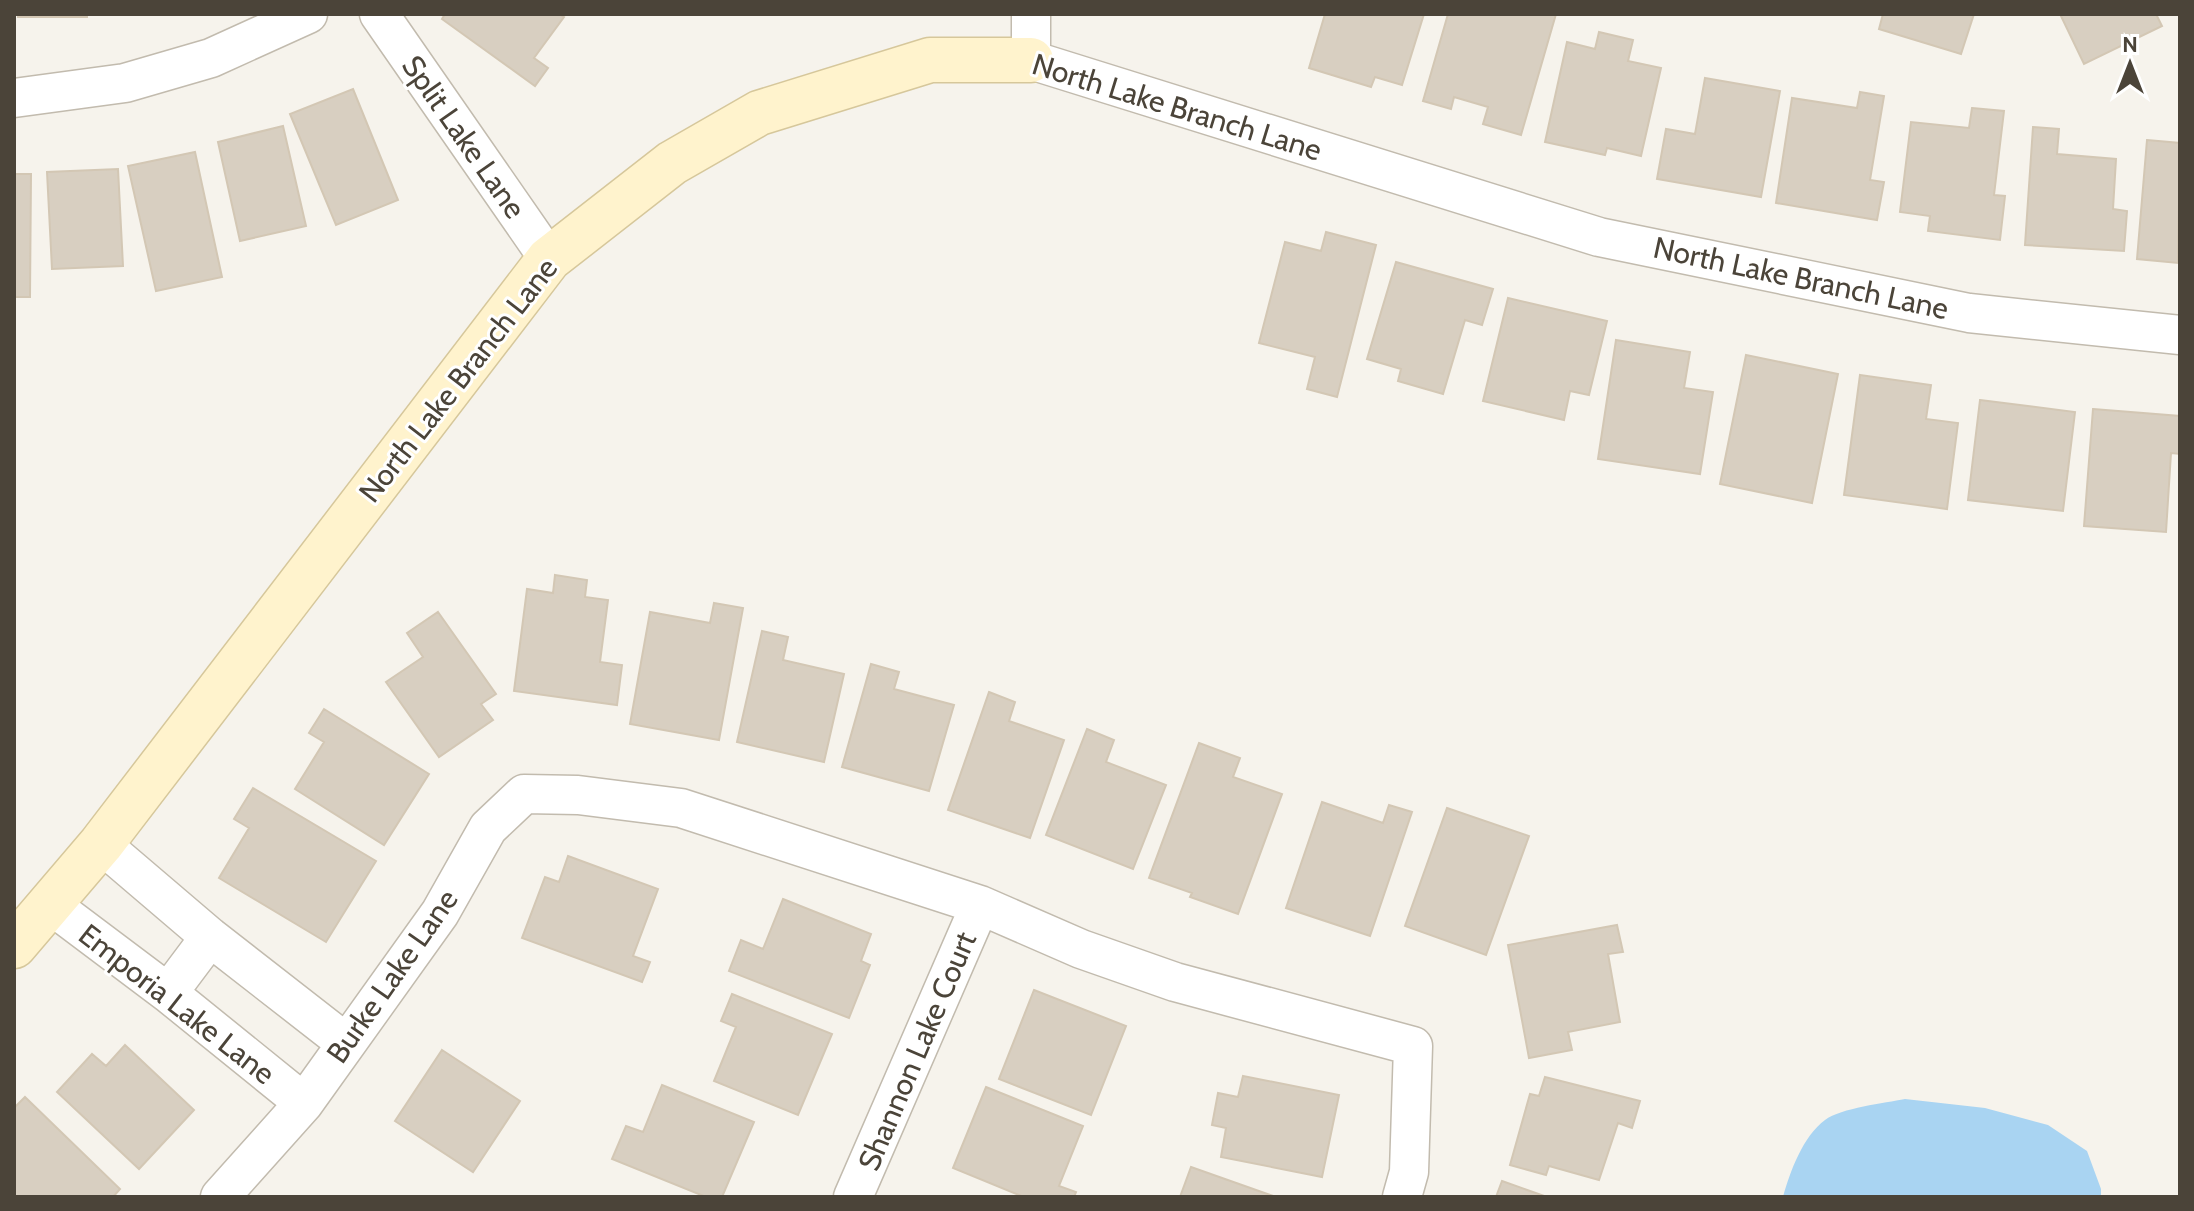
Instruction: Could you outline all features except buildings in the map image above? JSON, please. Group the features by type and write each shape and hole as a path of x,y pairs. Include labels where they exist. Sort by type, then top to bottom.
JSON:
{"street":[{"path":"14,98 125,83 211,58 308,14"},
{"name":"Split Lake Lane","path":"379,14 549,259"},
{"path":"1031,14 1031,60"},
{"name":"North Lake Branch Lane","path":"14,946 101,844 549,259 672,163 759,113 930,60 1031,60 1599,237 1969,313 2180,335"},
{"name":"Burke Lake Lane","path":"220,1197 304,1103 440,913 488,828 524,794 578,795 681,808 980,905 1081,949 1175,982 1413,1046 1409,1172 1402,1197"},
{"path":"101,844 210,937 346,1043"},
{"name":"Emporia Lake Lane","path":"51,905 168,993 304,1103"},
{"name":"Shannon Lake Court","path":"853,1197 980,905"},
{"path":"168,993 210,937"}],"water":[{"path":"1905,1099 1985,1108 2048,1125 2087,1151 2101,1197 1783,1197 1804,1145 1825,1120 1852,1109"}]}
